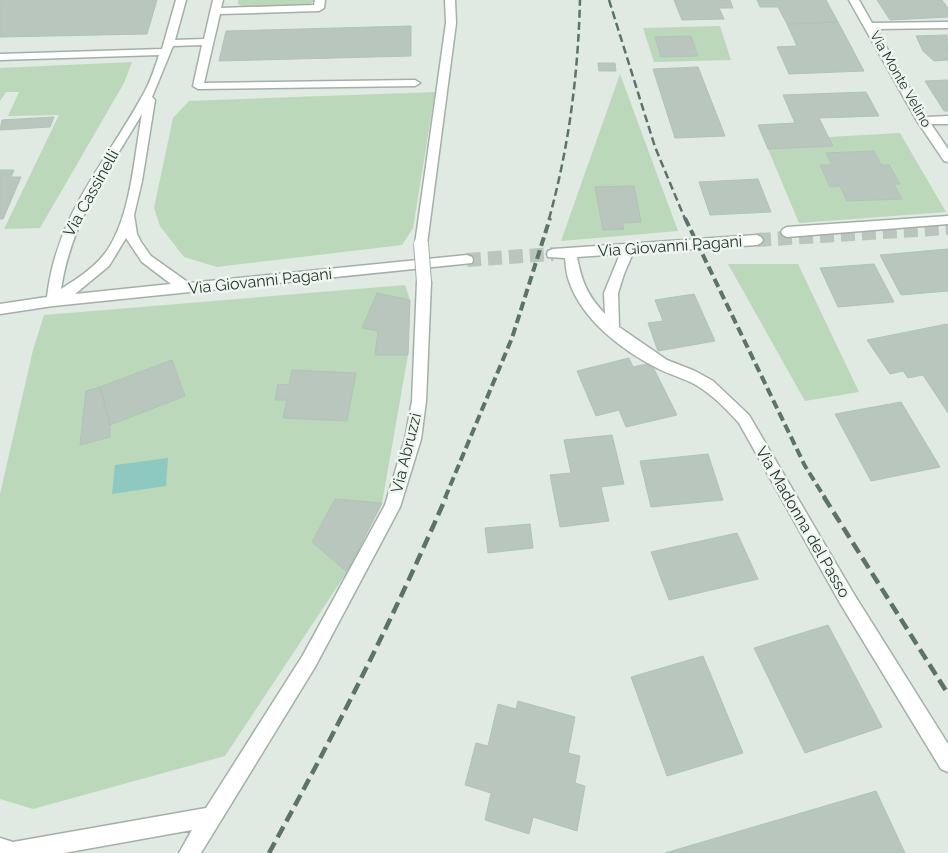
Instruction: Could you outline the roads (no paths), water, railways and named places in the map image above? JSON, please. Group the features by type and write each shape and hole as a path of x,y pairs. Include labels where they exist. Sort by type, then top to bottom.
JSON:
{"street":[{"name":"Via Cassinelli","path":"53,301 55,274 69,229 79,208 151,90 167,48 181,0"},
{"path":"218,0 198,86 415,83"},
{"path":"216,11 319,8 320,0"},
{"name":"Via Abruzzi","path":"188,853 308,661 392,507 412,439 419,401 424,282 422,244 451,23 450,0"},
{"name":"Via Monte Velino","path":"854,0 924,121 948,158"},
{"path":"870,26 948,25"},
{"path":"0,57 167,48 208,42"},
{"name":"Via Cassinelli","path":"53,301 94,273 111,255 121,238 130,211 151,90"},
{"path":"924,121 948,120"},
{"name":"Via Cassinelli","path":"130,211 131,234 140,252 159,271 187,288"},
{"path":"787,232 948,220"},
{"name":"Via Giovanni Pagani","path":"553,254 757,240"},
{"path":"612,328 612,288 629,249"},
{"name":"Via Madonna del Passo","path":"570,253 576,280 583,295 612,328 639,350 663,364 708,385 722,395 744,419 846,597 948,762"},
{"name":"Via Giovanni Pagani","path":"0,309 53,301 468,260"},
{"path":"0,848 13,852 211,817"}],"water":[{"path":"168,458 166,486 112,494 115,465"}],"tunnel":[{"path":"757,240 948,228"},
{"path":"467,260 553,254"}],"railway":[{"path":"549,219 562,165 575,83 580,0"},
{"path":"609,0 655,147 685,219"},
{"path":"445,498 512,338 550,218"},
{"path":"685,218 805,466 825,498"},
{"path":"269,853 362,677 446,497"},
{"path":"824,497 948,694"}]}
